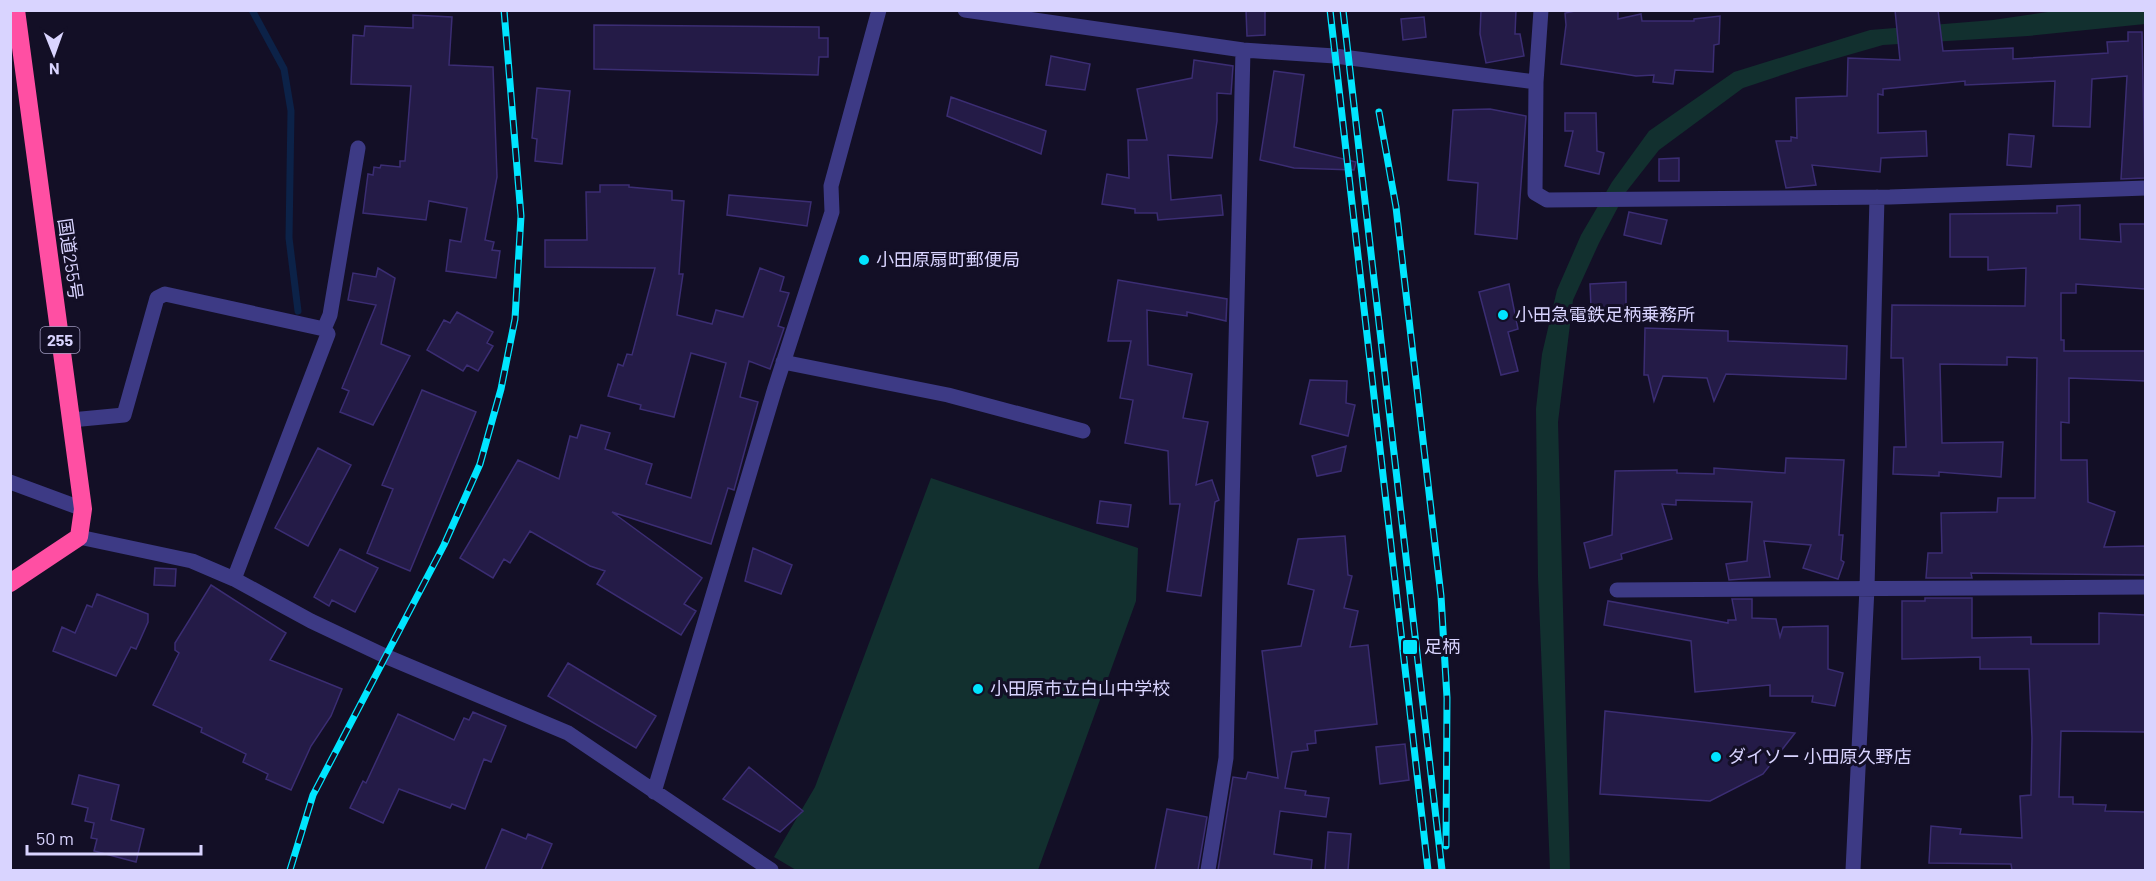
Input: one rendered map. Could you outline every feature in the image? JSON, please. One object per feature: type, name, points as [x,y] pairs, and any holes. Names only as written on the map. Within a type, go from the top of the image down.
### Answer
[{"type":"highway","name":"国道255号","points":[[16,10],[83,509],[79,537]]},
{"type":"highway","points":[[10,583],[79,537]]},
{"type":"street","points":[[654,792],[783,362],[832,212],[831,186],[879,10]]},
{"type":"street","points":[[965,10],[1243,50],[1335,56],[1536,82]]},
{"type":"street","points":[[1541,10],[1536,82],[1535,193],[1547,200],[1876,197],[2145,188]]},
{"type":"street","points":[[1208,870],[1226,758],[1243,50]]},
{"type":"street","points":[[324,328],[330,315],[358,148]]},
{"type":"street","points":[[1853,870],[1867,588],[1876,197]]},
{"type":"street","points":[[71,420],[124,415],[157,298],[165,294],[324,328],[328,334],[234,579]]},
{"type":"street","points":[[783,362],[948,395],[1083,431]]},
{"type":"street","points":[[10,482],[83,509]]},
{"type":"street","points":[[79,537],[192,561],[234,579],[311,621],[385,656],[568,733],[771,870]]},
{"type":"street","points":[[1617,590],[2145,587]]},
{"type":"green space","points":[[2055,11],[2145,11],[2145,24],[2028,36],[1883,45],[1803,68],[1743,88],[1659,150],[1626,192],[1573,300],[1558,422],[1570,870],[1550,870],[1538,577],[1536,409],[1542,354],[1557,290],[1581,235],[1612,182],[1649,131],[1734,72],[1870,30],[1993,20]]},
{"type":"green space","name":"小田原市立白山中学校","points":[[931,478],[1138,548],[1136,601],[1038,870],[796,870],[774,857],[815,787]]},
{"type":"building","points":[[1246,10],[1265,10],[1265,35],[1247,36]]},
{"type":"building","points":[[1481,10],[1516,10],[1515,34],[1520,34],[1524,56],[1486,63],[1480,34]]},
{"type":"building","points":[[1580,10],[1618,10],[1618,19],[1641,14],[1642,21],[1694,21],[1694,19],[1720,16],[1719,44],[1714,45],[1713,72],[1675,70],[1673,84],[1653,82],[1654,75],[1636,76],[1561,64],[1566,25],[1565,13]]},
{"type":"building","points":[[1895,10],[1938,10],[1943,51],[2013,48],[2013,59],[2108,53],[2107,42],[2128,41],[2128,32],[2142,32],[2145,178],[2121,179],[2127,76],[2092,79],[2090,127],[2053,126],[2055,81],[1965,85],[1965,81],[1883,89],[1883,95],[1878,94],[1878,133],[1926,131],[1927,156],[1881,158],[1880,172],[1812,165],[1816,185],[1786,188],[1776,141],[1791,141],[1791,137],[1797,138],[1796,98],[1847,96],[1848,58],[1900,60]]},
{"type":"building","points":[[413,15],[452,17],[449,65],[493,67],[497,177],[485,240],[494,242],[492,250],[500,251],[496,278],[446,271],[450,240],[461,242],[467,208],[429,201],[426,220],[363,213],[368,174],[373,175],[374,167],[380,168],[381,165],[400,167],[400,161],[405,161],[411,86],[351,84],[353,35],[364,36],[365,26],[413,28]]},
{"type":"building","points":[[1424,17],[1426,37],[1403,40],[1401,19]]},
{"type":"building","points":[[594,25],[819,27],[819,38],[828,38],[828,57],[819,57],[818,75],[594,69]]},
{"type":"building","points":[[1051,56],[1090,64],[1085,90],[1046,85]]},
{"type":"building","points":[[1194,60],[1233,66],[1231,94],[1217,93],[1217,121],[1212,158],[1168,155],[1171,200],[1221,195],[1223,215],[1158,220],[1157,213],[1135,213],[1135,209],[1102,204],[1107,174],[1129,178],[1128,140],[1147,140],[1137,89],[1192,78]]},
{"type":"building","points":[[1274,71],[1304,75],[1294,147],[1356,162],[1354,170],[1294,168],[1260,160]]},
{"type":"building","points":[[537,88],[570,91],[562,164],[535,161],[537,139],[532,138]]},
{"type":"building","points":[[951,97],[1046,131],[1041,154],[947,116]]},
{"type":"building","points":[[1490,109],[1526,116],[1517,239],[1475,234],[1478,183],[1448,180],[1453,110]]},
{"type":"building","points":[[1565,113],[1596,113],[1597,151],[1604,153],[1599,174],[1565,166],[1573,131],[1565,131]]},
{"type":"building","points":[[2009,134],[2034,136],[2031,167],[2007,165]]},
{"type":"building","points":[[1679,158],[1679,181],[1659,181],[1659,159]]},
{"type":"building","points":[[600,185],[629,185],[629,187],[672,191],[672,200],[684,201],[679,274],[683,274],[677,315],[712,324],[716,310],[743,317],[760,268],[784,277],[780,291],[789,293],[778,326],[784,328],[770,369],[749,361],[740,397],[758,402],[734,490],[728,488],[711,544],[612,512],[702,578],[684,604],[696,611],[681,635],[597,584],[605,571],[590,566],[530,531],[510,563],[504,559],[493,578],[460,558],[518,460],[559,479],[570,436],[577,438],[581,425],[610,433],[605,449],[652,464],[646,484],[691,498],[726,363],[691,353],[674,417],[640,409],[641,405],[608,396],[618,364],[623,366],[627,354],[632,355],[655,268],[545,267],[545,240],[587,240],[586,192],[600,192]]},
{"type":"building","points":[[729,195],[811,202],[807,226],[727,215]]},
{"type":"building","points":[[2080,205],[2080,239],[2121,242],[2120,224],[2145,224],[2145,289],[2076,284],[2076,293],[2061,293],[2061,340],[2064,340],[2064,351],[2145,351],[2145,381],[2069,378],[2069,423],[2061,422],[2061,460],[2087,460],[2088,502],[2115,512],[2104,547],[2145,546],[2145,575],[1971,573],[1972,578],[1926,578],[1928,553],[1942,553],[1941,513],[1997,512],[1998,498],[2035,498],[2037,358],[2007,357],[2007,365],[1940,364],[1942,443],[2003,442],[2001,477],[1939,472],[1939,476],[1893,474],[1894,447],[1906,447],[1903,358],[1891,358],[1892,305],[2025,306],[2026,268],[1988,270],[1988,257],[1950,257],[1950,214],[2057,213],[2057,206]]},
{"type":"building","points":[[1629,212],[1667,220],[1661,244],[1624,235]]},
{"type":"building","points":[[378,268],[395,278],[381,344],[410,356],[373,425],[340,412],[349,391],[342,388],[376,305],[348,300],[353,273],[376,277]]},
{"type":"building","points":[[1118,280],[1227,299],[1226,321],[1187,312],[1187,316],[1147,310],[1148,365],[1192,374],[1183,418],[1208,422],[1196,485],[1212,480],[1219,500],[1215,502],[1201,596],[1167,591],[1180,504],[1170,504],[1168,451],[1125,443],[1133,400],[1120,398],[1131,341],[1108,341]]},
{"type":"building","points":[[1626,282],[1626,307],[1591,308],[1590,284]]},
{"type":"building","points":[[1509,284],[1518,329],[1508,332],[1518,371],[1501,375],[1479,292]]},
{"type":"building","points":[[457,312],[493,332],[487,343],[493,346],[478,371],[467,365],[463,371],[427,350],[444,320],[450,323]]},
{"type":"building","points":[[1645,328],[1728,331],[1728,341],[1847,346],[1846,379],[1726,374],[1714,401],[1707,378],[1663,376],[1654,401],[1648,375],[1644,375]]},
{"type":"building","points":[[1310,380],[1347,381],[1346,403],[1355,405],[1348,436],[1300,424]]},
{"type":"building","points":[[422,390],[476,412],[410,571],[367,553],[393,489],[382,485]]},
{"type":"building","points":[[1346,446],[1341,471],[1317,476],[1312,456]]},
{"type":"building","points":[[318,448],[351,465],[308,546],[275,528]]},
{"type":"building","points":[[1786,458],[1844,460],[1839,535],[1843,535],[1841,560],[1844,562],[1838,579],[1803,568],[1811,545],[1764,541],[1770,577],[1729,580],[1726,564],[1747,561],[1752,502],[1676,500],[1676,505],[1662,504],[1672,539],[1621,554],[1622,559],[1590,568],[1584,543],[1612,535],[1615,471],[1677,470],[1677,473],[1714,474],[1714,468],[1785,473]]},
{"type":"building","points":[[1100,501],[1131,505],[1128,527],[1097,523]]},
{"type":"building","points":[[1345,536],[1348,575],[1352,576],[1344,608],[1358,611],[1350,647],[1368,645],[1377,724],[1315,731],[1316,743],[1307,744],[1308,750],[1292,752],[1285,788],[1306,791],[1305,795],[1329,798],[1326,817],[1280,811],[1274,854],[1312,860],[1311,870],[1218,870],[1233,777],[1246,779],[1248,772],[1278,778],[1262,651],[1301,646],[1314,590],[1288,584],[1298,539]]},
{"type":"building","points":[[753,548],[792,565],[781,594],[745,581]]},
{"type":"building","points":[[340,549],[378,568],[355,612],[332,600],[329,606],[314,597]]},
{"type":"building","points":[[155,568],[176,569],[175,586],[154,585]]},
{"type":"building","points":[[211,585],[286,633],[270,660],[342,689],[331,716],[311,746],[291,790],[266,779],[268,774],[243,762],[246,754],[201,732],[202,728],[153,705],[179,653],[175,650],[175,643]]},
{"type":"building","points":[[97,594],[148,614],[148,622],[136,649],[131,647],[116,676],[53,651],[62,627],[75,633],[87,605],[92,607]]},
{"type":"building","points":[[1925,598],[1972,598],[1972,638],[2031,637],[2031,644],[2099,644],[2099,613],[2145,615],[2145,732],[2061,731],[2059,797],[2073,797],[2073,804],[2106,805],[2105,811],[2145,812],[2145,870],[2012,870],[2011,864],[1929,863],[1931,826],[1961,829],[1960,834],[2022,838],[2020,796],[2031,795],[2032,738],[2029,669],[1980,669],[1980,657],[1902,659],[1902,601],[1925,601]]},
{"type":"building","points":[[1732,599],[1752,599],[1752,618],[1776,619],[1780,637],[1783,627],[1828,626],[1828,669],[1843,673],[1835,706],[1812,702],[1813,696],[1770,696],[1770,685],[1695,692],[1691,641],[1604,625],[1608,601],[1728,623],[1728,620],[1736,620]]},
{"type":"building","points":[[568,663],[656,716],[636,748],[548,696]]},
{"type":"building","points":[[1605,711],[1795,733],[1763,774],[1710,801],[1600,794]]},
{"type":"building","points":[[473,712],[506,726],[491,762],[484,759],[465,809],[452,804],[450,808],[399,789],[383,823],[350,808],[363,781],[366,783],[398,714],[454,740],[464,718],[469,720]]},
{"type":"building","points":[[1405,744],[1409,780],[1380,784],[1376,747]]},
{"type":"building","points":[[749,767],[803,811],[780,832],[723,799]]},
{"type":"building","points":[[79,775],[119,785],[111,820],[144,829],[136,862],[94,851],[97,839],[91,838],[94,823],[85,821],[88,808],[72,804]]},
{"type":"building","points":[[1167,809],[1207,817],[1198,870],[1155,870]]},
{"type":"building","points":[[502,829],[526,839],[528,834],[552,844],[541,870],[485,870]]},
{"type":"building","points":[[1328,832],[1351,834],[1348,870],[1325,870]]},
{"type":"waterway","points":[[252,10],[284,69],[291,111],[289,238],[298,311]]},
{"type":"railway","points":[[290,870],[313,795],[444,545],[480,464],[501,389],[515,319],[521,216],[504,10]]},
{"type":"railway","points":[[1330,10],[1428,870]]},
{"type":"railway","points":[[1343,10],[1442,870]]},
{"type":"railway","points":[[1379,112],[1396,207],[1441,596],[1447,698],[1446,846]]},
{"type":"place","name":"小田原扇町郵便局","points":[[864,260]]},
{"type":"place","name":"小田急電鉄足柄乗務所","points":[[1503,315]]},
{"type":"place","name":"足柄","points":[[1410,647]]},
{"type":"place","name":"小田原市立白山中学校","points":[[978,689]]},
{"type":"place","name":"ダイソー 小田原久野店","points":[[1716,757]]}]
